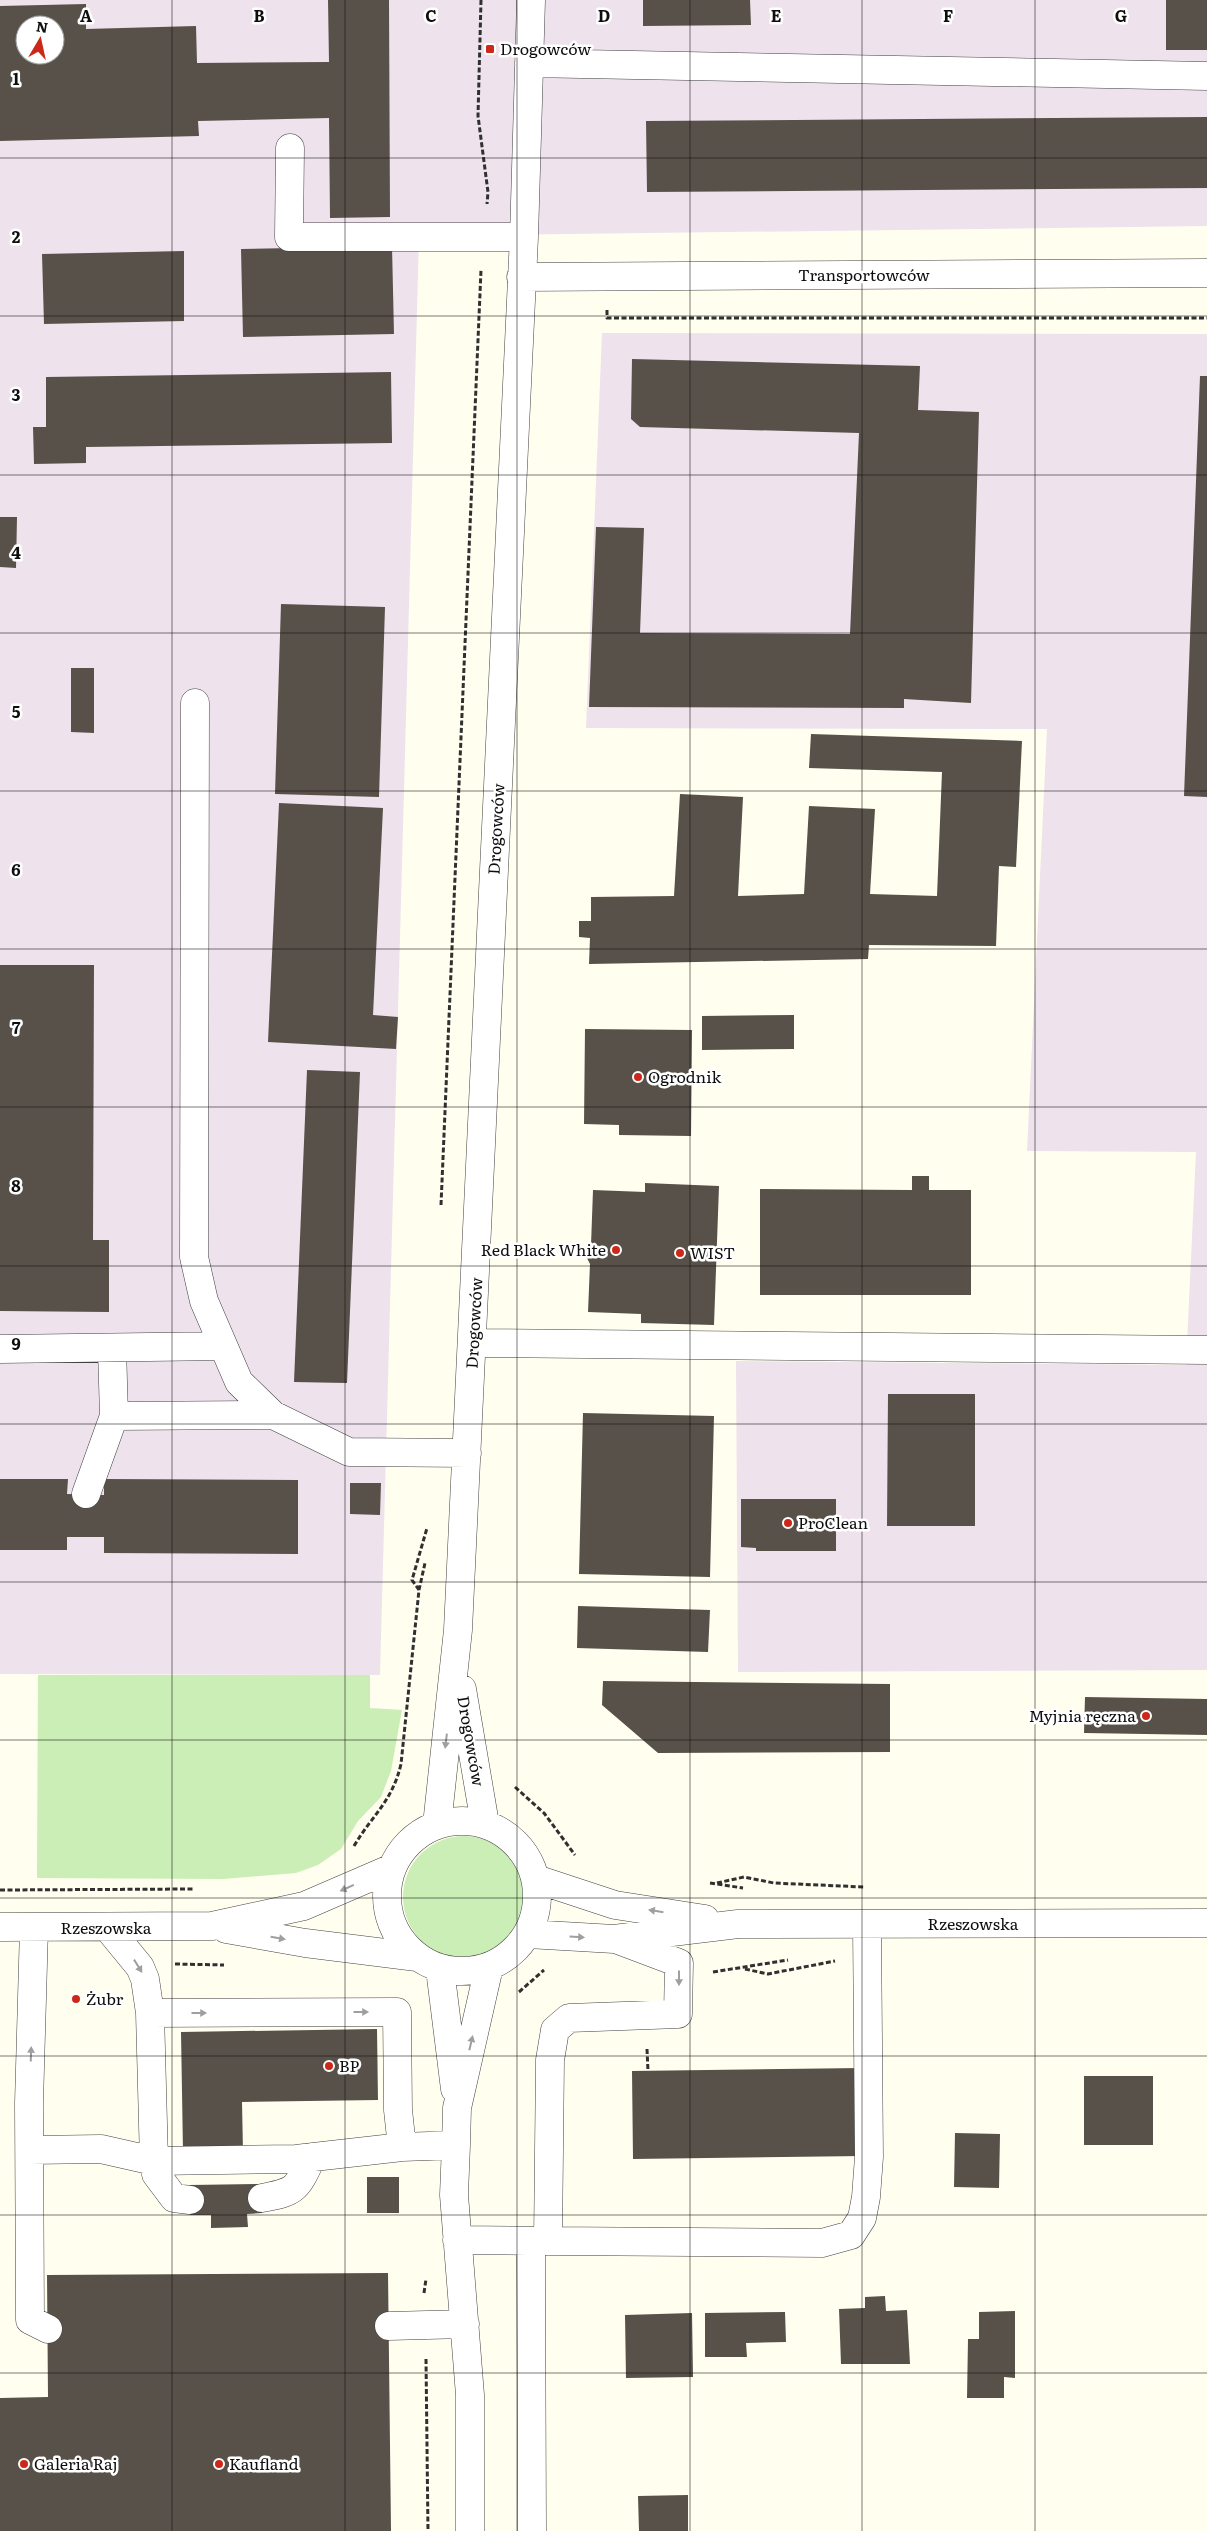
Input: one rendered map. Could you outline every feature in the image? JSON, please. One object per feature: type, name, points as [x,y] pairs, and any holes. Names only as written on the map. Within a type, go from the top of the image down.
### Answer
[{"type":"street","name":"Drogowców","points":[[437,1825],[457,1658],[524,237],[531,0]]},
{"type":"street","points":[[529,64],[1207,76]]},
{"type":"street","points":[[290,148],[289,237],[524,237]]},
{"type":"street","name":"Transportowców","points":[[521,277],[1207,273]]},
{"type":"street","points":[[195,703],[194,1257],[204,1301],[239,1382],[273,1415],[350,1452],[467,1453]]},
{"type":"street","points":[[473,1343],[1207,1350]]},
{"type":"street","points":[[0,1348],[223,1346]]},
{"type":"street","points":[[86,1494],[114,1416],[112,1348]]},
{"type":"street","points":[[114,1416],[273,1415]]},
{"type":"street","name":"Drogowców","points":[[457,1658],[485,1824]]},
{"type":"street","points":[[467,1821],[485,1824],[510,1838],[523,1851],[536,1879],[536,1911],[528,1934],[511,1954],[489,1967],[465,1972],[428,1963],[401,1941],[392,1928],[386,1894],[392,1868],[404,1848],[416,1836],[437,1825],[467,1821]]},
{"type":"street","name":"Rzeszowska","points":[[0,1927],[108,1928],[212,1926],[304,1906],[392,1868]]},
{"type":"street","name":"Rzeszowska","points":[[536,1879],[616,1905],[738,1924]]},
{"type":"street","name":"Rzeszowska","points":[[528,1934],[614,1939],[738,1924],[1207,1923]]},
{"type":"street","points":[[457,2240],[822,2243],[851,2235],[862,2218],[866,2197],[868,2165],[867,1925]]},
{"type":"street","name":"Rzeszowska","points":[[212,1926],[428,1963]]},
{"type":"street","points":[[34,1928],[29,2103],[30,2320],[48,2329]]},
{"type":"street","points":[[108,1928],[140,1967],[145,1979],[150,2013],[154,2162],[156,2174],[174,2198],[190,2200]]},
{"type":"street","points":[[532,2531],[541,2060],[555,2030],[569,2018],[678,2014],[678,1963],[614,1939]]},
{"type":"street","points":[[428,1963],[457,2108]]},
{"type":"street","points":[[470,2531],[470,2395],[454,2196],[457,2108],[489,1967]]},
{"type":"street","points":[[150,2013],[397,2012],[398,2110],[402,2146]]},
{"type":"street","points":[[30,2150],[101,2149],[154,2162],[312,2158],[402,2146],[456,2145]]},
{"type":"street","points":[[262,2198],[286,2193],[296,2187],[312,2158]]},
{"type":"street","points":[[389,2326],[465,2324]]},
{"type":"path","points":[[441,1215],[481,273],[488,192],[478,116],[482,0]]},
{"type":"path","points":[[607,304],[607,318],[1207,318]]},
{"type":"path","points":[[350,1851],[386,1803],[394,1789],[399,1772],[419,1590],[412,1580],[430,1519]]},
{"type":"path","points":[[510,1783],[544,1813],[579,1860]]},
{"type":"path","points":[[714,1884],[744,1877],[774,1883],[871,1887]]},
{"type":"path","points":[[0,1890],[199,1889]]},
{"type":"path","points":[[516,1996],[550,1968]]},
{"type":"path","points":[[648,2059],[648,2071]]},
{"type":"path","points":[[424,2283],[428,2531]]},
{"type":"shaded area","points":[[0,0],[1207,0],[1207,226],[419,236],[380,1675],[0,1674]]},
{"type":"shaded area","points":[[602,333],[1207,334],[1207,1670],[738,1672],[736,1361],[1186,1365],[1196,1152],[1027,1151],[1047,729],[586,728]]},
{"type":"green space","points":[[38,1675],[370,1675],[370,1708],[402,1710],[391,1771],[381,1797],[358,1821],[341,1849],[318,1865],[296,1873],[223,1879],[37,1878]]},
{"type":"green space","points":[[464,1836],[476,1837],[487,1841],[498,1846],[507,1854],[515,1863],[520,1874],[524,1885],[524,1909],[520,1920],[515,1931],[507,1940],[498,1948],[487,1953],[476,1957],[464,1958],[452,1957],[441,1953],[430,1948],[421,1940],[413,1931],[408,1920],[404,1909],[403,1897],[404,1885],[408,1874],[413,1863],[421,1854],[430,1846],[441,1841],[452,1837]]},
{"type":"building","points":[[328,0],[389,0],[390,217],[330,218],[329,118],[198,121],[199,136],[0,141],[0,6],[86,4],[86,29],[196,26],[197,63],[329,62]]},
{"type":"building","points":[[643,0],[750,0],[751,25],[643,26]]},
{"type":"building","points":[[1166,0],[1207,0],[1207,50],[1166,50]]},
{"type":"building","points":[[1207,117],[1207,188],[647,192],[646,121]]},
{"type":"building","points":[[392,246],[394,334],[243,337],[241,249]]},
{"type":"building","points":[[184,251],[184,321],[44,324],[42,254]]},
{"type":"building","points":[[632,359],[920,366],[918,410],[979,412],[971,703],[904,699],[904,708],[589,707],[596,527],[644,528],[640,633],[850,634],[859,433],[640,427],[631,419]]},
{"type":"building","points":[[391,372],[392,443],[86,447],[86,463],[34,464],[33,427],[46,427],[46,377]]},
{"type":"building","points":[[1200,376],[1207,376],[1207,797],[1184,796]]},
{"type":"building","points":[[0,517],[17,517],[16,568],[0,567]]},
{"type":"building","points":[[281,604],[385,607],[379,797],[275,794]]},
{"type":"building","points":[[71,668],[94,668],[94,733],[71,732]]},
{"type":"building","points":[[811,734],[1022,741],[1016,867],[999,866],[996,946],[869,945],[868,959],[589,964],[590,938],[579,937],[579,921],[591,921],[591,897],[674,896],[680,794],[743,797],[738,896],[804,894],[809,806],[875,809],[870,894],[937,896],[942,772],[809,768]]},
{"type":"building","points":[[279,803],[383,808],[373,1015],[398,1017],[396,1049],[268,1042]]},
{"type":"building","points":[[0,965],[94,965],[93,1240],[109,1240],[109,1312],[0,1311]]},
{"type":"building","points":[[794,1015],[794,1049],[702,1050],[702,1016]]},
{"type":"building","name":"Ogrodnik","points":[[585,1029],[692,1030],[691,1136],[619,1135],[619,1125],[584,1124]]},
{"type":"building","points":[[307,1070],[360,1072],[347,1383],[294,1382]]},
{"type":"building","points":[[912,1176],[929,1176],[929,1190],[971,1190],[971,1295],[760,1295],[760,1189],[912,1190]]},
{"type":"building","name":"WIST","points":[[645,1183],[719,1186],[714,1325],[641,1323],[641,1314],[588,1312],[590,1264],[585,1254],[591,1245],[593,1190],[645,1192]]},
{"type":"building","points":[[888,1394],[975,1394],[975,1526],[887,1526]]},
{"type":"building","points":[[583,1413],[714,1416],[710,1577],[579,1574]]},
{"type":"building","points":[[0,1479],[68,1479],[67,1494],[104,1495],[104,1479],[298,1480],[298,1554],[104,1553],[104,1537],[67,1537],[67,1550],[0,1550]]},
{"type":"building","points":[[350,1483],[381,1483],[380,1515],[350,1514]]},
{"type":"building","name":"ProClean","points":[[741,1499],[836,1499],[836,1551],[756,1551],[756,1548],[741,1547]]},
{"type":"building","points":[[578,1606],[710,1610],[708,1652],[577,1648]]},
{"type":"building","points":[[603,1681],[890,1684],[890,1752],[658,1753],[602,1705]]},
{"type":"building","name":"Myjnia ręczna","points":[[1085,1697],[1207,1699],[1207,1735],[1084,1733]]},
{"type":"building","points":[[377,2029],[378,2100],[242,2102],[243,2152],[183,2152],[181,2032]]},
{"type":"building","points":[[862,2068],[863,2156],[633,2159],[632,2071]]},
{"type":"building","points":[[1084,2076],[1153,2076],[1153,2145],[1084,2145]]},
{"type":"building","points":[[955,2133],[1000,2134],[999,2188],[954,2187]]},
{"type":"building","points":[[367,2177],[399,2177],[399,2213],[367,2213]]},
{"type":"building","points":[[261,2184],[262,2213],[247,2214],[248,2227],[211,2228],[211,2215],[190,2215],[190,2185]]},
{"type":"building","name":"Kaufland","points":[[388,2273],[391,2531],[0,2531],[0,2398],[48,2397],[47,2275]]},
{"type":"building","points":[[885,2296],[886,2311],[907,2310],[910,2364],[841,2364],[839,2309],[865,2308],[865,2297]]},
{"type":"building","points":[[1015,2311],[1015,2378],[1004,2377],[1004,2398],[967,2398],[968,2339],[979,2339],[979,2312]]},
{"type":"building","points":[[785,2312],[786,2342],[746,2343],[747,2357],[705,2357],[705,2313]]},
{"type":"building","points":[[692,2313],[693,2377],[626,2378],[625,2315]]},
{"type":"building","points":[[688,2495],[688,2531],[639,2531],[638,2496]]},
{"type":"place","name":"Drogowców","points":[[490,49]]},
{"type":"place","name":"Ogrodnik","points":[[638,1077]]},
{"type":"place","name":"Red Black White","points":[[616,1250]]},
{"type":"place","name":"WIST","points":[[680,1253]]},
{"type":"place","name":"ProClean","points":[[788,1523]]},
{"type":"place","name":"Myjnia ręczna","points":[[1146,1716]]},
{"type":"place","name":"Żubr","points":[[76,1999]]},
{"type":"place","name":"BP","points":[[329,2066]]},
{"type":"place","name":"Galeria Raj","points":[[24,2464]]},
{"type":"place","name":"Kaufland","points":[[219,2464]]}]
